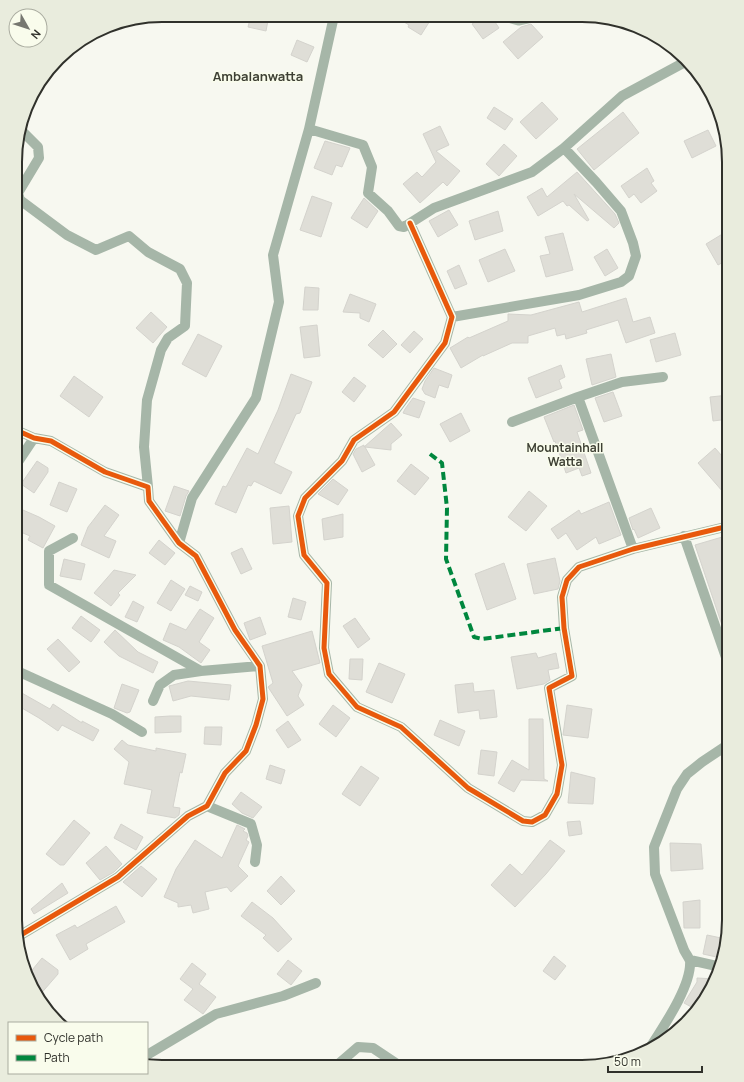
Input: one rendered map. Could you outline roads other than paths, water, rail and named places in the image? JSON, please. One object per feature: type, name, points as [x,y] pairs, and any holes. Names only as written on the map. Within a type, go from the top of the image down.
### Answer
[{"type":"street","points":[[179,543],[192,498],[256,398],[279,302],[273,255],[309,129],[333,22]]},
{"type":"street","points":[[309,129],[363,146],[372,167],[368,193],[388,211],[399,226],[404,227],[434,208],[532,172],[564,148],[622,96],[681,64]]},
{"type":"street","points":[[22,186],[39,158],[38,147],[25,134]]},
{"type":"street","points":[[452,317],[579,295],[622,282],[629,276],[636,256],[634,243],[621,211],[564,148]]},
{"type":"street","points":[[22,201],[67,235],[96,250],[129,236],[148,252],[180,269],[187,283],[186,326],[168,338],[161,350],[147,400],[144,447],[150,501],[179,543],[196,556],[235,630],[260,666],[263,699],[256,725],[246,751],[225,773],[207,806],[188,816],[118,877],[23,934]]},
{"type":"street","points":[[410,223],[452,317],[445,343],[394,412],[354,440],[342,461],[305,498],[298,516],[304,555],[327,582],[324,648],[329,674],[356,707],[401,727],[468,788],[523,821],[532,822],[545,815],[557,794],[562,765],[549,688],[572,676],[564,628],[562,597],[567,580],[579,568],[633,549],[722,528]]},
{"type":"street","points":[[512,422],[622,382],[663,377]]},
{"type":"street","points":[[578,397],[633,549]]},
{"type":"street","points":[[22,433],[34,438],[51,441],[105,472],[148,487]]},
{"type":"street","points":[[22,456],[34,438]]},
{"type":"street","points":[[684,536],[722,646]]},
{"type":"street","points":[[73,538],[49,551],[49,585],[201,671]]},
{"type":"street","points":[[153,701],[160,685],[174,675],[260,666]]},
{"type":"street","points":[[22,673],[112,714],[142,732]]},
{"type":"street","points":[[655,1039],[678,1001],[688,975],[690,960],[684,950],[655,874],[654,847],[677,789],[687,774],[722,749]]},
{"type":"street","points":[[207,806],[251,824],[257,845],[255,862]]},
{"type":"street","points":[[690,960],[715,966]]},
{"type":"street","points":[[148,1054],[216,1014],[283,996],[316,982]]},
{"type":"street","points":[[343,1060],[358,1047],[373,1048],[391,1060]]},
{"type":"district","name":"Ambalanwatta","points":[[258,76]]},
{"type":"district","name":"Mountainhall Watta","points":[[565,455]]}]
